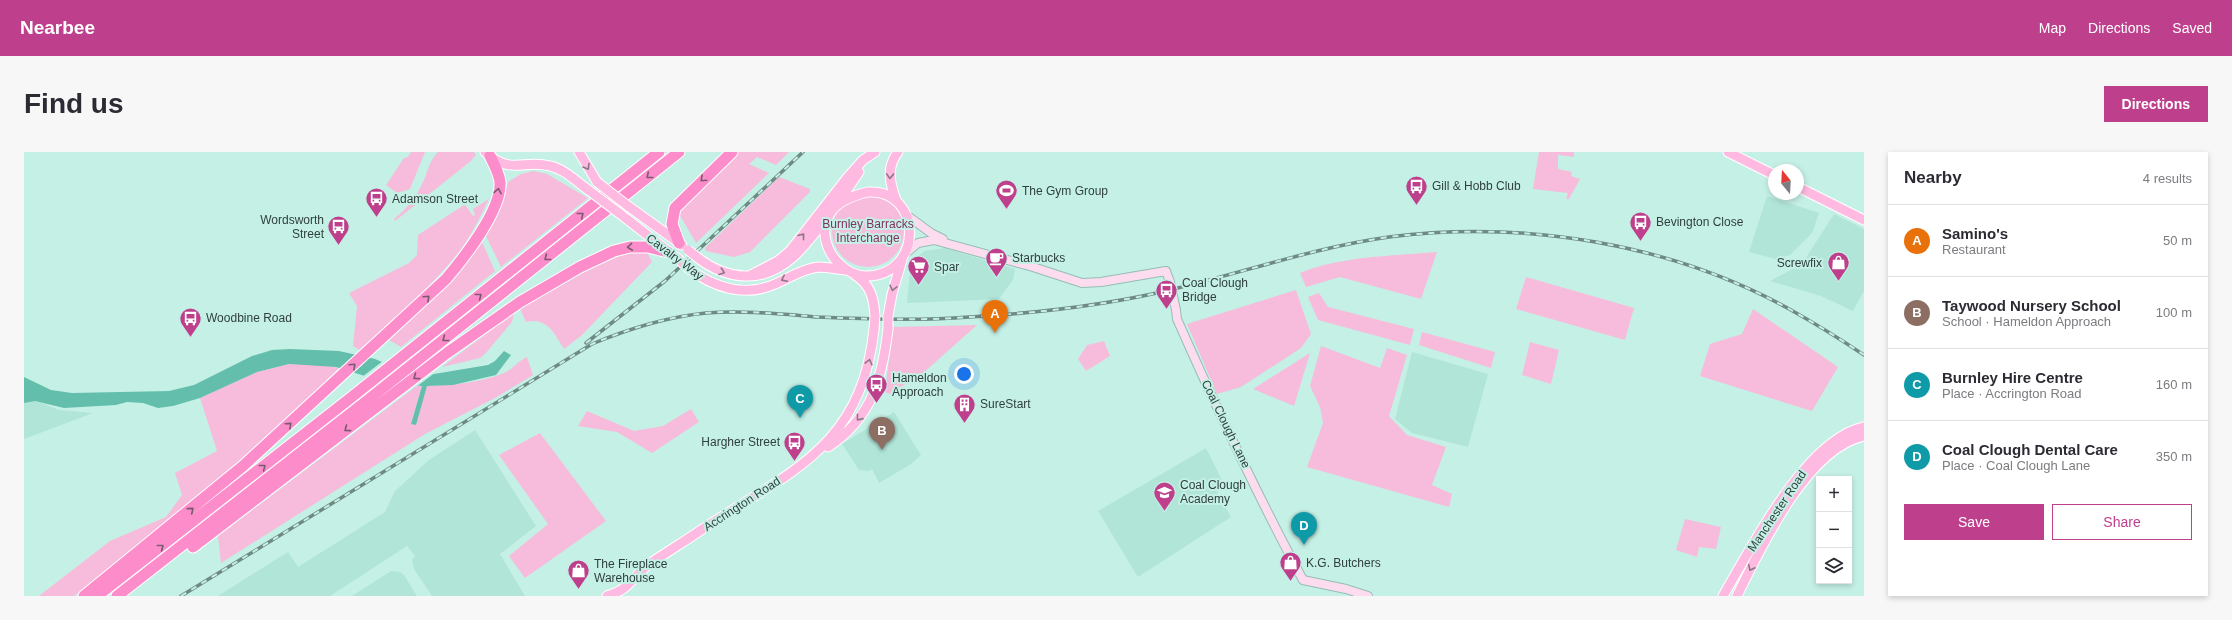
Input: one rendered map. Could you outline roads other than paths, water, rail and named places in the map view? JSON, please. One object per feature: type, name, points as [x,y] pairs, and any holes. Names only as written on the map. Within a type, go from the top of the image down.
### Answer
[{"type":"highway","points":[[97,596],[416,347],[659,152]]},
{"type":"highway","points":[[117,596],[364,404],[679,152]]},
{"type":"highway","points":[[684,247],[672,224],[675,208],[732,152]]},
{"type":"highway","points":[[84,596],[243,466],[446,279],[467,252],[485,225],[499,189],[498,174],[488,154]]},
{"type":"highway","points":[[128,596],[447,353],[520,302],[601,256],[630,247],[648,247],[668,252]]},
{"type":"main road","name":"Cavalry Way","points":[[579,152],[597,182],[698,258],[719,272],[749,276],[774,270],[792,259],[827,218]]},
{"type":"main road","points":[[876,152],[861,169],[827,218],[825,230],[828,248],[838,264],[861,275],[873,275],[886,270],[904,257],[914,245],[923,241],[934,240],[952,244]]},
{"type":"main road","points":[[749,276],[778,261],[790,251],[838,188],[863,160],[876,152]]},
{"type":"main road","points":[[815,455],[845,435],[861,416],[872,398],[884,360],[888,316],[893,287],[910,237],[905,214],[896,200],[890,174],[892,162],[898,152]]},
{"type":"main road","points":[[1728,152],[1768,172]]},
{"type":"main road","name":"Cavalry Way","points":[[488,154],[500,163],[515,167],[542,165],[558,168],[619,213],[688,268],[714,284],[742,290],[764,288],[798,272],[818,268],[850,271]]},
{"type":"main road","points":[[1804,190],[1864,220]]},
{"type":"main road","points":[[836,206],[856,195],[868,192],[883,193],[896,200]]},
{"type":"main road","points":[[905,214],[931,233],[952,244]]},
{"type":"main road","name":"Coal Clough Lane","points":[[952,244],[1033,266],[1082,283],[1101,282],[1166,272],[1170,282],[1177,319],[1262,502],[1303,580],[1342,588],[1368,596]]},
{"type":"main road","name":"Accrington Road","points":[[607,596],[624,588],[649,565],[756,496],[815,455],[840,427],[859,393],[871,355],[875,316],[874,304],[870,289],[860,278],[850,271]]},
{"type":"main road","name":"Manchester Road","points":[[1723,596],[1761,530],[1796,478],[1838,438],[1864,427]]},
{"type":"main road","name":"Manchester Road","points":[[1738,596],[1763,544],[1806,477],[1830,453],[1843,443],[1864,436]]},
{"type":"railway","points":[[586,343],[665,281],[803,152]]},
{"type":"railway","points":[[181,596],[592,344],[619,333],[676,317],[720,312],[748,312],[818,317],[912,319],[950,318],[1048,311],[1100,304],[1152,294],[1309,253],[1362,241],[1389,237],[1440,233],[1492,232],[1544,235],[1596,242],[1647,253],[1697,268],[1745,287],[1791,310],[1864,355]]},
{"type":"place","name":"Gill & Hobb Club","points":[[1416,206]]},
{"type":"place","name":"The Gym Group","points":[[1007,210]]},
{"type":"place","name":"Adamson Street","points":[[377,218]]},
{"type":"place","name":"Bevington Close","points":[[1641,242]]},
{"type":"place","name":"Wordsworth Street","points":[[339,246]]},
{"type":"place","name":"Starbucks","points":[[997,278]]},
{"type":"place","name":"Screwfix","points":[[1838,282]]},
{"type":"place","name":"Spar","points":[[918,286]]},
{"type":"place","name":"Coal Clough Bridge","points":[[1166,310]]},
{"type":"place","name":"Samino's","points":[[995,333]]},
{"type":"place","name":"Woodbine Road","points":[[191,338]]},
{"type":"place","name":"Hameldon Approach","points":[[876,404]]},
{"type":"place","name":"Burnley Hire Centre","points":[[800,418]]},
{"type":"place","name":"SureStart","points":[[964,424]]},
{"type":"place","name":"Taywood Nursery School","points":[[882,450]]},
{"type":"place","name":"Hargher Street","points":[[795,462]]},
{"type":"place","name":"Coal Clough Academy","points":[[1164,512]]},
{"type":"place","name":"Coal Clough Dental Care","points":[[1304,545]]},
{"type":"place","name":"K.G. Butchers","points":[[1291,582]]},
{"type":"place","name":"The Fireplace Warehouse","points":[[578,590]]},
{"type":"park label","name":"Burnley Barracks Interchange","points":[[868,231]]}]
